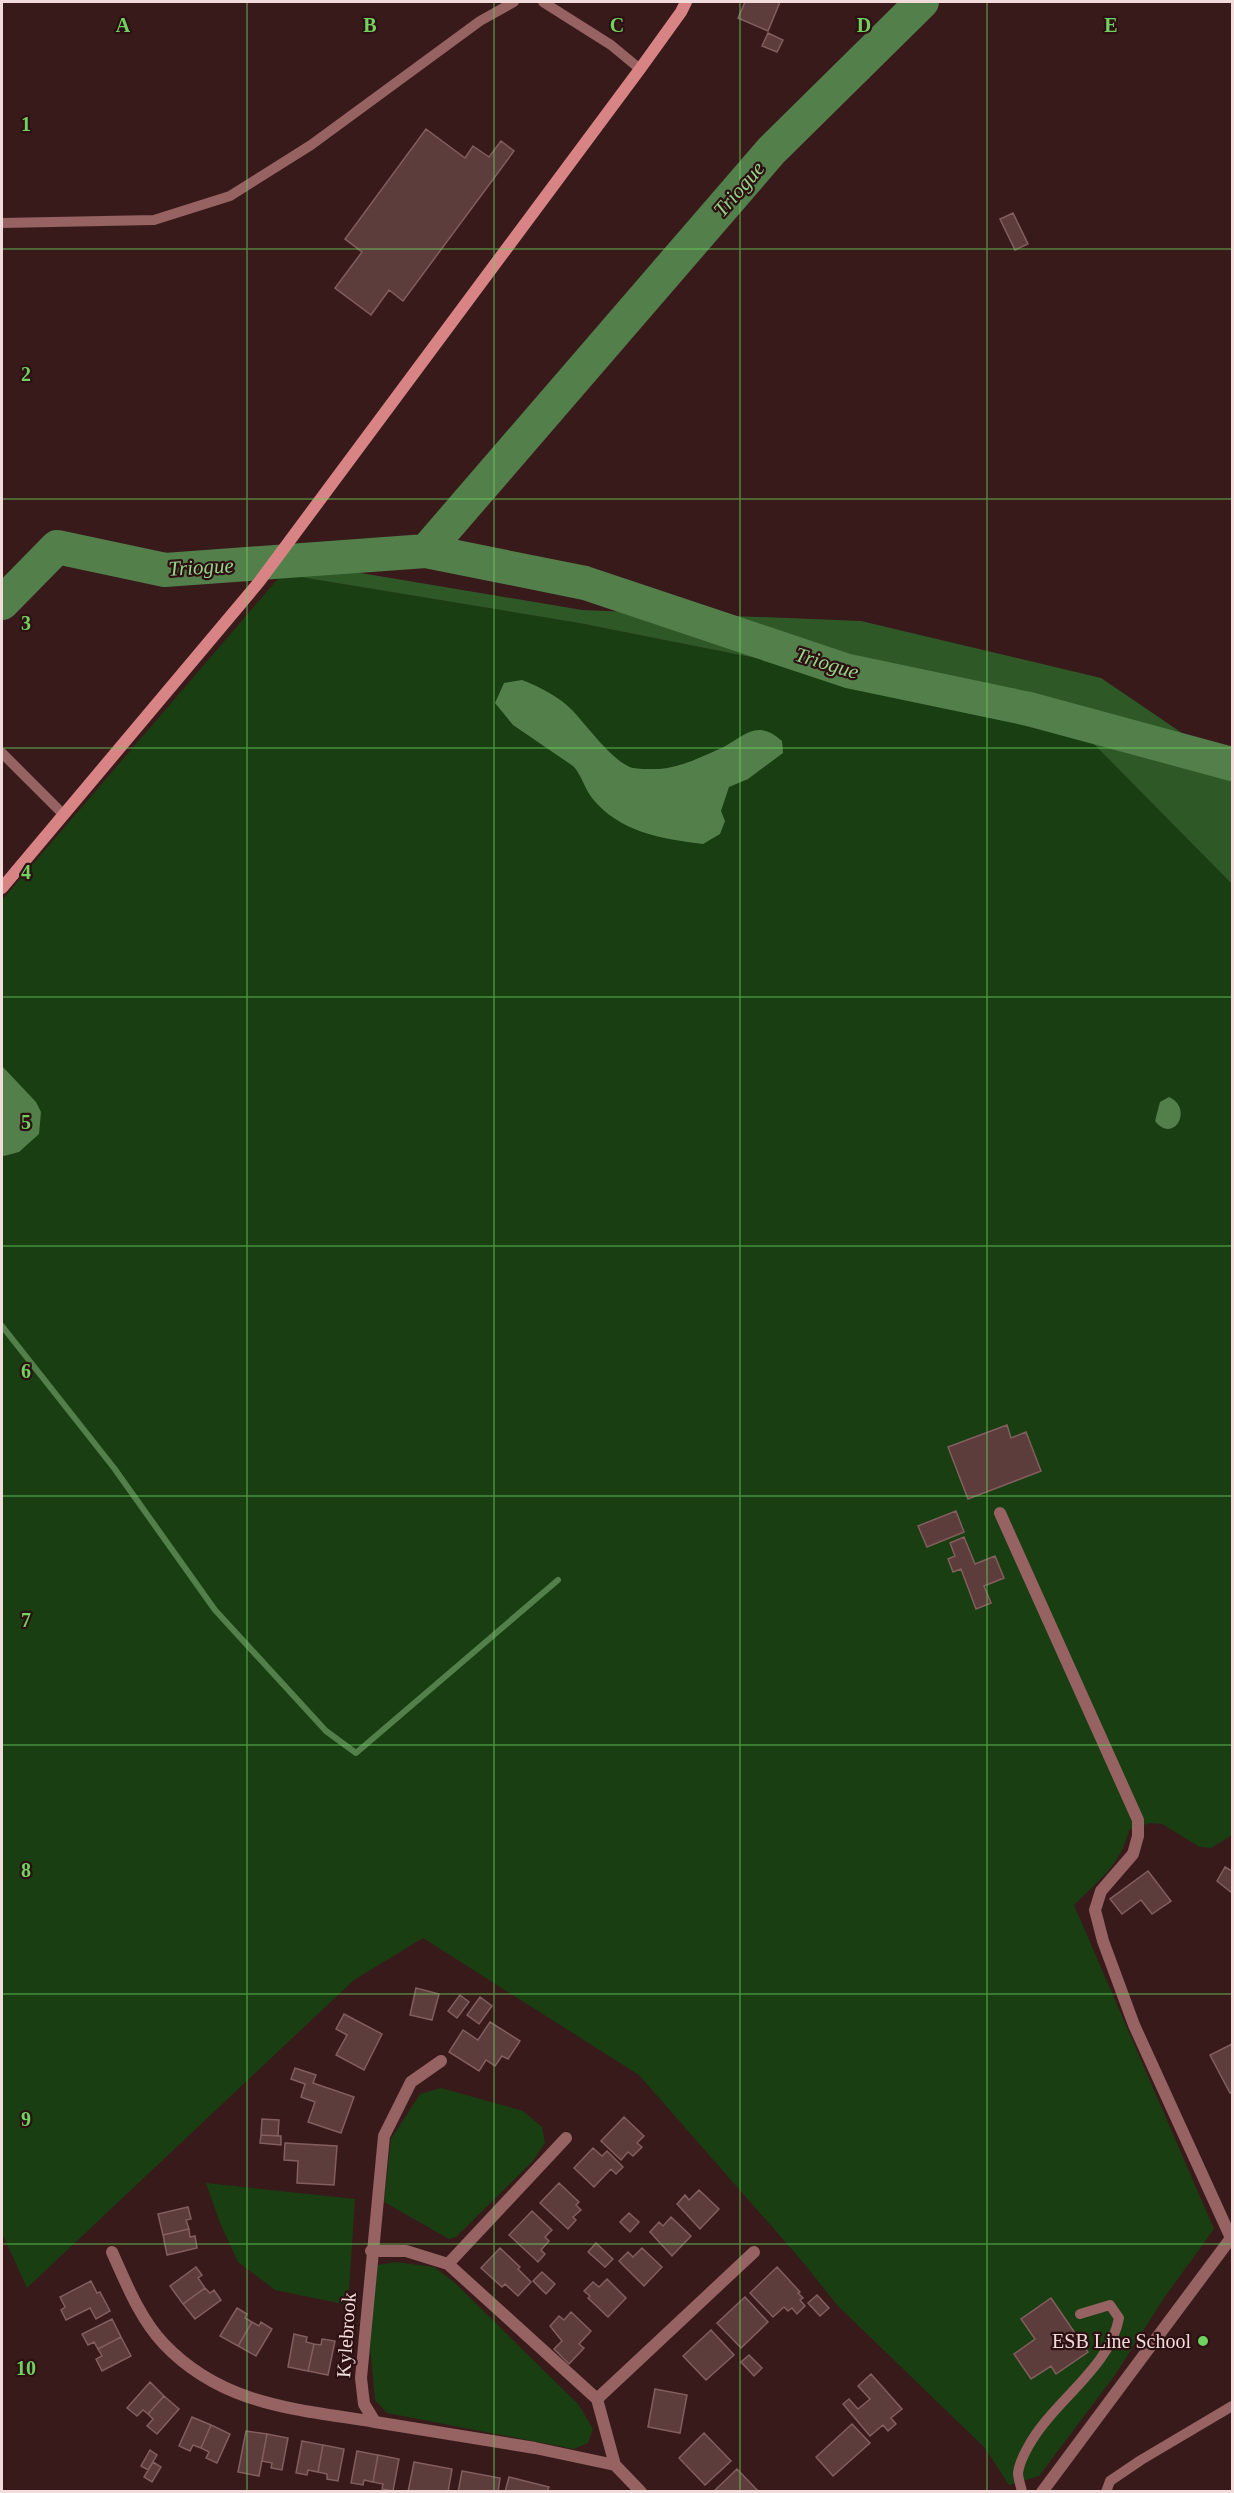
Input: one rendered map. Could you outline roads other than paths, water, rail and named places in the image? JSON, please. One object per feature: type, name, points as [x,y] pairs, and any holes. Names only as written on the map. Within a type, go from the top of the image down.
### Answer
[{"type":"main road","points":[[2,888],[259,582],[640,69],[686,2]]},
{"type":"street","points":[[1000,1513],[1138,1820],[1138,1836],[1133,1854],[1101,1891],[1095,1910],[1103,1941],[1134,2025],[1231,2238],[1042,2492]]},
{"type":"street","name":"Kylebrook","points":[[375,2422],[364,2404],[361,2379],[371,2251],[384,2136],[411,2082],[441,2061]]},
{"type":"street","points":[[448,2264],[566,2138]]},
{"type":"street","points":[[371,2251],[406,2251],[448,2264],[597,2399],[615,2465],[641,2492]]},
{"type":"street","points":[[112,2252],[131,2293],[163,2344],[212,2382],[235,2394],[261,2401],[535,2448],[615,2465]]},
{"type":"street","points":[[597,2399],[754,2252]]},
{"type":"lane","points":[[2,223],[154,220],[230,196],[311,145],[480,21],[514,2]]},
{"type":"lane","points":[[543,2],[611,45],[640,69]]},
{"type":"lane","points":[[2,753],[64,815]]},
{"type":"lane","points":[[1023,2492],[1018,2474],[1033,2438],[1056,2408],[1094,2367],[1116,2334],[1119,2318],[1110,2305],[1080,2314]]},
{"type":"lane","points":[[1106,2492],[1110,2481],[1141,2460],[1233,2406]]},
{"type":"waterway","name":"Triogue","points":[[426,551],[771,151],[922,2]]},
{"type":"waterway","name":"Triogue","points":[[2,603],[57,547],[165,570],[426,551],[585,583],[848,671],[1029,709],[1232,764]]},
{"type":"waterway","points":[[2,1326],[114,1468],[215,1610],[326,1731],[356,1753],[558,1580]]},
{"type":"place","name":"ESB Line School","points":[[1203,2341]]}]
